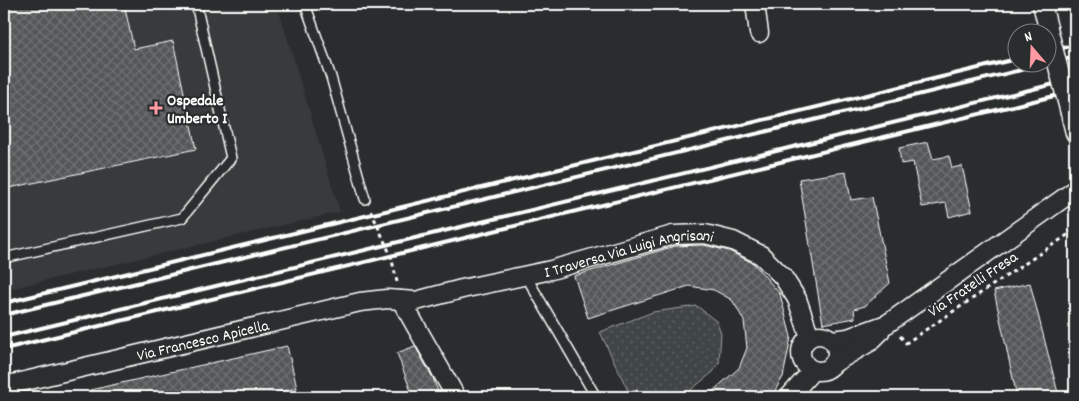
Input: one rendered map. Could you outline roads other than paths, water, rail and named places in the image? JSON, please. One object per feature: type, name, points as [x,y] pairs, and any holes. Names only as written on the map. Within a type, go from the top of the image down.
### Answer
[{"type":"street","points":[[755,4],[759,33]]},
{"type":"street","points":[[1042,4],[1075,133]]},
{"type":"street","points":[[887,324],[848,338],[833,340],[822,335],[810,337],[802,345],[801,357],[807,368],[825,371],[834,363],[870,342],[887,324],[1075,190]]},
{"type":"street","name":"I Traversa Via Luigi Angrisani","points":[[401,300],[416,302],[462,289],[526,276],[673,235],[705,234],[733,241],[761,255],[783,277],[797,299],[810,337]]},
{"type":"street","name":"Via Francesco Apicella","points":[[4,386],[360,302],[387,299],[401,300]]},
{"type":"street","points":[[401,300],[456,397]]},
{"type":"street","points":[[833,340],[837,352],[834,363]]},
{"type":"street","points":[[789,397],[813,370]]},
{"type":"lane","points":[[4,258],[182,218],[231,158],[196,4]]},
{"type":"lane","points":[[305,4],[331,77],[365,199]]},
{"type":"lane","points":[[526,276],[596,397]]},
{"type":"railway","points":[[1056,50],[1075,45]]},
{"type":"railway","points":[[4,315],[1075,57]]},
{"type":"railway","points":[[4,303],[1006,61]]},
{"type":"railway","points":[[4,337],[1075,79]]},
{"type":"railway","points":[[4,349],[1075,91]]},
{"type":"place","name":"Ospedale Umberto I","points":[[156,108]]}]
